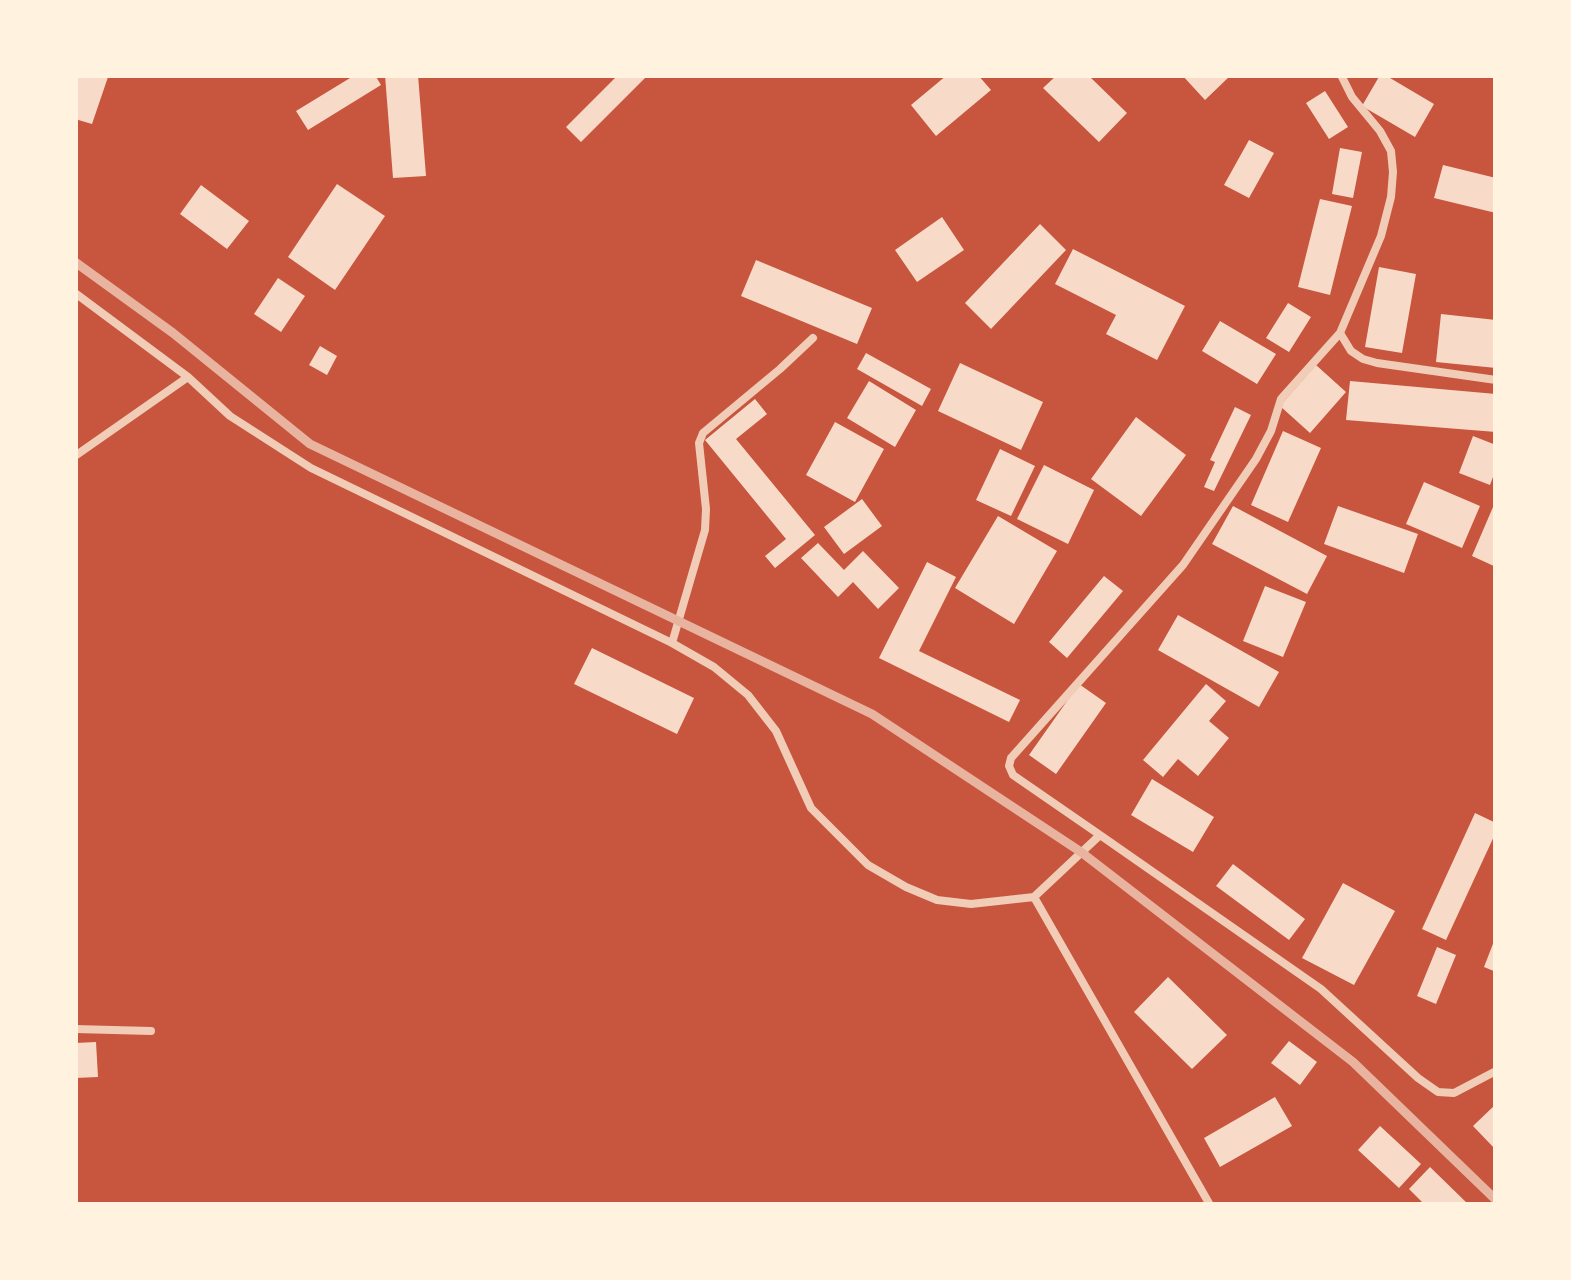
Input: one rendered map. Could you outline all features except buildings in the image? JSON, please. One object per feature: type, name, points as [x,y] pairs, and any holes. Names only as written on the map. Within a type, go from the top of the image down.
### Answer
[{"type":"lane","points":[[1341,75],[1380,131],[1391,152],[1393,172],[1381,236],[1340,333],[1281,399],[1256,459],[1183,565],[1011,758],[1009,766],[1013,775],[1322,989],[1438,1092],[1454,1093],[1496,1071]]},
{"type":"lane","points":[[75,293],[188,377],[230,416],[311,469],[714,667],[748,695],[776,731],[811,808],[868,865],[937,900],[971,904],[1034,897],[1100,835]]},
{"type":"lane","points":[[1340,333],[1363,359],[1496,380]]},
{"type":"lane","points":[[672,643],[705,530],[699,443],[703,433],[813,338]]},
{"type":"lane","points":[[75,456],[188,377]]},
{"type":"lane","points":[[1034,897],[1210,1205]]},
{"type":"lane","points":[[75,1029],[151,1031]]},
{"type":"railway","points":[[75,262],[173,333],[310,444],[872,714],[1081,852],[1353,1062],[1496,1200]]}]
